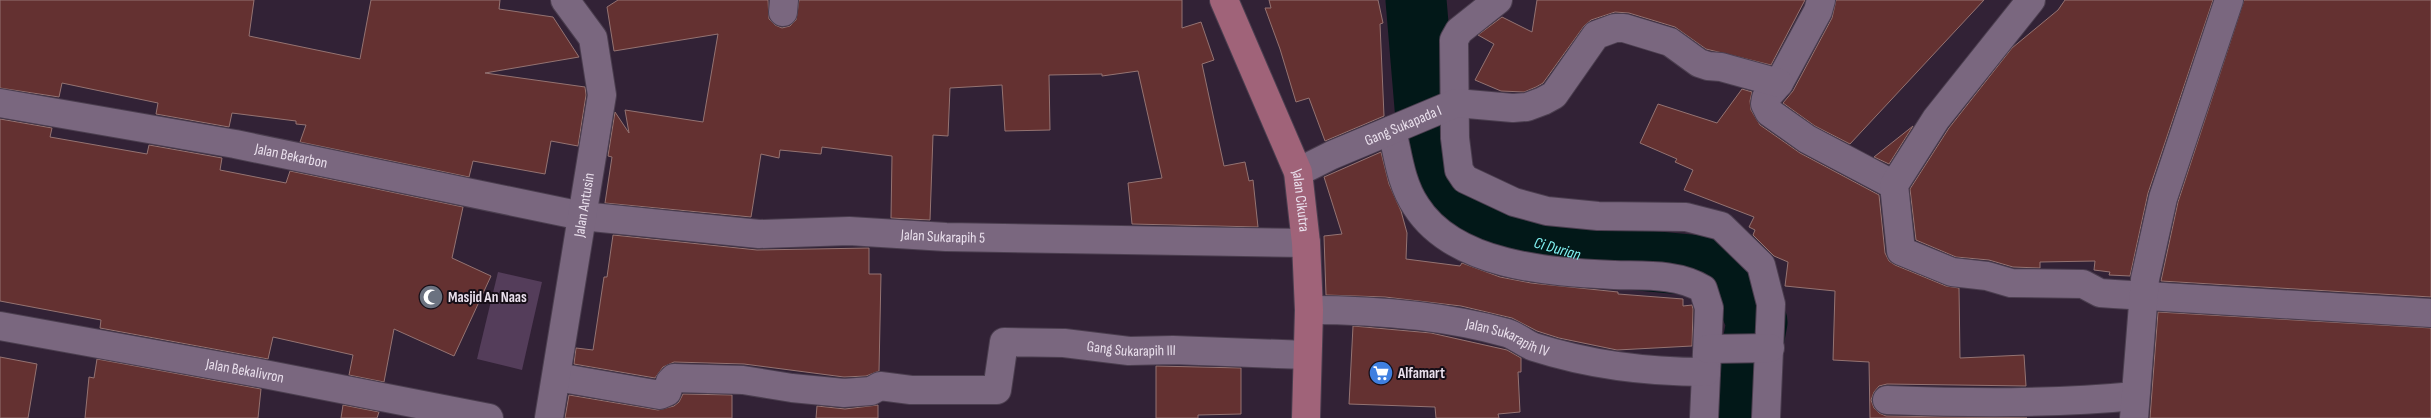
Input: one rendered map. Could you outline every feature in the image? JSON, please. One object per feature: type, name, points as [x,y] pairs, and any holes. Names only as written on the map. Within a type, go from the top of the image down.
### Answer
[{"type":"main road","name":"Jalan Cikutra","points":[[1224,0],[1298,172],[1306,243],[1308,310],[1306,418]]},
{"type":"street","name":"Jalan Antusin","points":[[550,418],[602,96],[593,38],[565,0]]},
{"type":"street","points":[[1498,0],[1473,18],[1455,37],[1455,138],[1459,170],[1465,180],[1484,190],[1547,211],[1598,216],[1686,217],[1721,226],[1758,261],[1764,272],[1771,304],[1766,348],[1766,418]]},
{"type":"street","points":[[1821,0],[1818,12],[1778,83],[1766,98],[1765,104],[1769,112],[1807,139],[1894,185]]},
{"type":"street","points":[[2030,0],[1936,119],[1894,185],[1901,251],[1952,272],[1987,276],[2011,283],[2083,284],[2100,293],[2431,313]]},
{"type":"street","points":[[1887,400],[1953,403],[2028,402],[2135,407],[2143,295],[2163,198],[2229,0]]},
{"type":"street","name":"Gang Sukapada I","points":[[1298,172],[1332,155],[1455,104],[1513,108],[1527,107],[1554,95],[1596,35],[1615,28],[1624,28],[1670,42],[1708,66],[1721,66],[1778,83]]},
{"type":"street","name":"Jalan Bekarbon","points":[[0,103],[235,144],[582,216]]},
{"type":"street","points":[[1395,128],[1402,177],[1415,205],[1428,223],[1451,241],[1477,253],[1524,265],[1559,271],[1651,276],[1691,282],[1703,289],[1708,298],[1709,357],[1704,418]]},
{"type":"street","name":"Jalan Sukarapih 5","points":[[582,216],[760,234],[849,231],[946,238],[1306,243]]},
{"type":"street","name":"Jalan Sukarapih IV","points":[[1308,310],[1368,310],[1434,319],[1509,334],[1532,346],[1596,363],[1658,370],[1709,357],[1766,348]]},
{"type":"street","name":"Jalan Bekalivron","points":[[0,326],[259,373],[489,418]]},
{"type":"street","name":"Gang Sukarapih III","points":[[557,378],[660,395],[667,392],[670,382],[674,378],[743,380],[792,388],[844,393],[871,391],[880,386],[911,390],[997,390],[1004,342],[1064,344],[1129,351],[1174,350],[1307,355]]},
{"type":"shaded area","points":[[498,272],[542,282],[522,370],[477,359]]},
{"type":"building","points":[[0,0],[254,0],[249,36],[360,59],[371,0],[500,0],[499,9],[553,17],[579,57],[485,73],[585,87],[586,95],[578,146],[551,141],[545,174],[473,161],[469,177],[300,142],[306,125],[296,124],[296,121],[232,113],[229,127],[156,114],[158,103],[62,83],[59,97],[0,88]]},
{"type":"building","points":[[618,0],[768,0],[769,19],[775,25],[782,28],[790,26],[796,20],[799,0],[1182,0],[1182,28],[1201,22],[1214,60],[1202,64],[1224,166],[1245,162],[1249,181],[1253,180],[1258,227],[1132,224],[1128,183],[1162,178],[1138,71],[1102,76],[1102,74],[1049,75],[1050,130],[1005,131],[1002,85],[950,88],[948,136],[933,135],[930,220],[891,218],[892,156],[822,147],[821,154],[780,150],[779,158],[761,154],[751,217],[605,203],[612,157],[608,156],[615,112],[629,133],[625,110],[703,122],[718,34],[614,51],[607,7]]},
{"type":"building","points":[[1269,0],[1378,0],[1383,23],[1380,24],[1384,116],[1325,141],[1309,98],[1296,102],[1265,8],[1271,8]]},
{"type":"building","points":[[1537,0],[1805,0],[1771,65],[1706,49],[1675,27],[1629,13],[1615,12],[1591,20],[1584,26],[1543,83],[1536,87],[1524,92],[1501,91],[1475,80],[1494,44],[1478,35],[1502,17],[1532,32]]},
{"type":"building","points":[[1836,0],[1984,0],[1850,144],[1815,126],[1783,103],[1793,91],[1832,18]]},
{"type":"building","points":[[2065,0],[2213,0],[2148,193],[2130,276],[2109,275],[2110,272],[2094,270],[2095,261],[2040,262],[2040,268],[2013,267],[1989,260],[1956,257],[1916,240],[1910,189],[1949,128],[2012,48],[2058,10]]},
{"type":"building","points":[[2244,0],[2431,0],[2431,297],[2161,281],[2178,202]]},
{"type":"building","points":[[1742,89],[1752,92],[1751,110],[1760,125],[1800,153],[1879,195],[1885,253],[1889,261],[1946,286],[1959,288],[1960,358],[2024,355],[2026,386],[1887,384],[1879,386],[1874,392],[1871,400],[1874,408],[1886,416],[2027,418],[1870,418],[1869,362],[1833,360],[1835,291],[1785,286],[1788,262],[1774,256],[1753,235],[1755,230],[1749,227],[1754,217],[1684,190],[1693,170],[1675,162],[1677,159],[1640,143],[1658,104],[1717,123]]},
{"type":"building","points":[[0,119],[52,128],[50,137],[147,154],[149,145],[222,158],[220,170],[286,183],[290,171],[463,207],[452,258],[491,276],[454,356],[394,329],[384,382],[349,375],[353,355],[273,337],[268,359],[100,328],[101,320],[0,301]]},
{"type":"building","points":[[1913,126],[1889,164],[1874,157]]},
{"type":"building","points":[[1381,152],[1389,184],[1401,211],[1407,233],[1406,259],[1460,266],[1462,263],[1500,277],[1531,283],[1618,292],[1618,294],[1683,299],[1683,306],[1692,305],[1693,309],[1692,346],[1617,350],[1559,338],[1537,331],[1512,318],[1461,306],[1385,297],[1326,295],[1324,236],[1342,234],[1324,177]]},
{"type":"building","points":[[613,235],[757,250],[869,248],[869,274],[881,274],[879,371],[866,376],[844,377],[744,364],[674,362],[663,367],[655,378],[574,364],[576,348],[593,350],[604,277],[607,277]]},
{"type":"building","points":[[2158,312],[2431,328],[2431,418],[2150,418]]},
{"type":"building","points":[[1353,326],[1431,333],[1507,350],[1521,358],[1521,372],[1518,372],[1520,412],[1498,414],[1499,418],[1436,418],[1435,407],[1349,404]]},
{"type":"building","points":[[0,357],[37,364],[28,418],[0,418]]},
{"type":"building","points":[[97,359],[261,389],[258,418],[85,418],[89,377],[94,378]]},
{"type":"building","points":[[1156,366],[1241,368],[1241,414],[1198,415],[1198,418],[1156,418]]},
{"type":"building","points":[[683,394],[732,395],[732,418],[565,418],[569,395],[658,410],[674,406],[679,402]]},
{"type":"building","points":[[343,405],[379,412],[377,418],[341,418]]},
{"type":"building","points":[[878,405],[878,418],[816,418],[817,406],[845,409]]},
{"type":"waterway","name":"Ci Durian","points":[[1416,0],[1430,167],[1449,217],[1583,255],[1735,269],[1757,322],[1739,418]]},
{"type":"place","name":"Masjid An Naas","points":[[431,297]]},
{"type":"place","name":"Alfamart","points":[[1381,373]]}]
